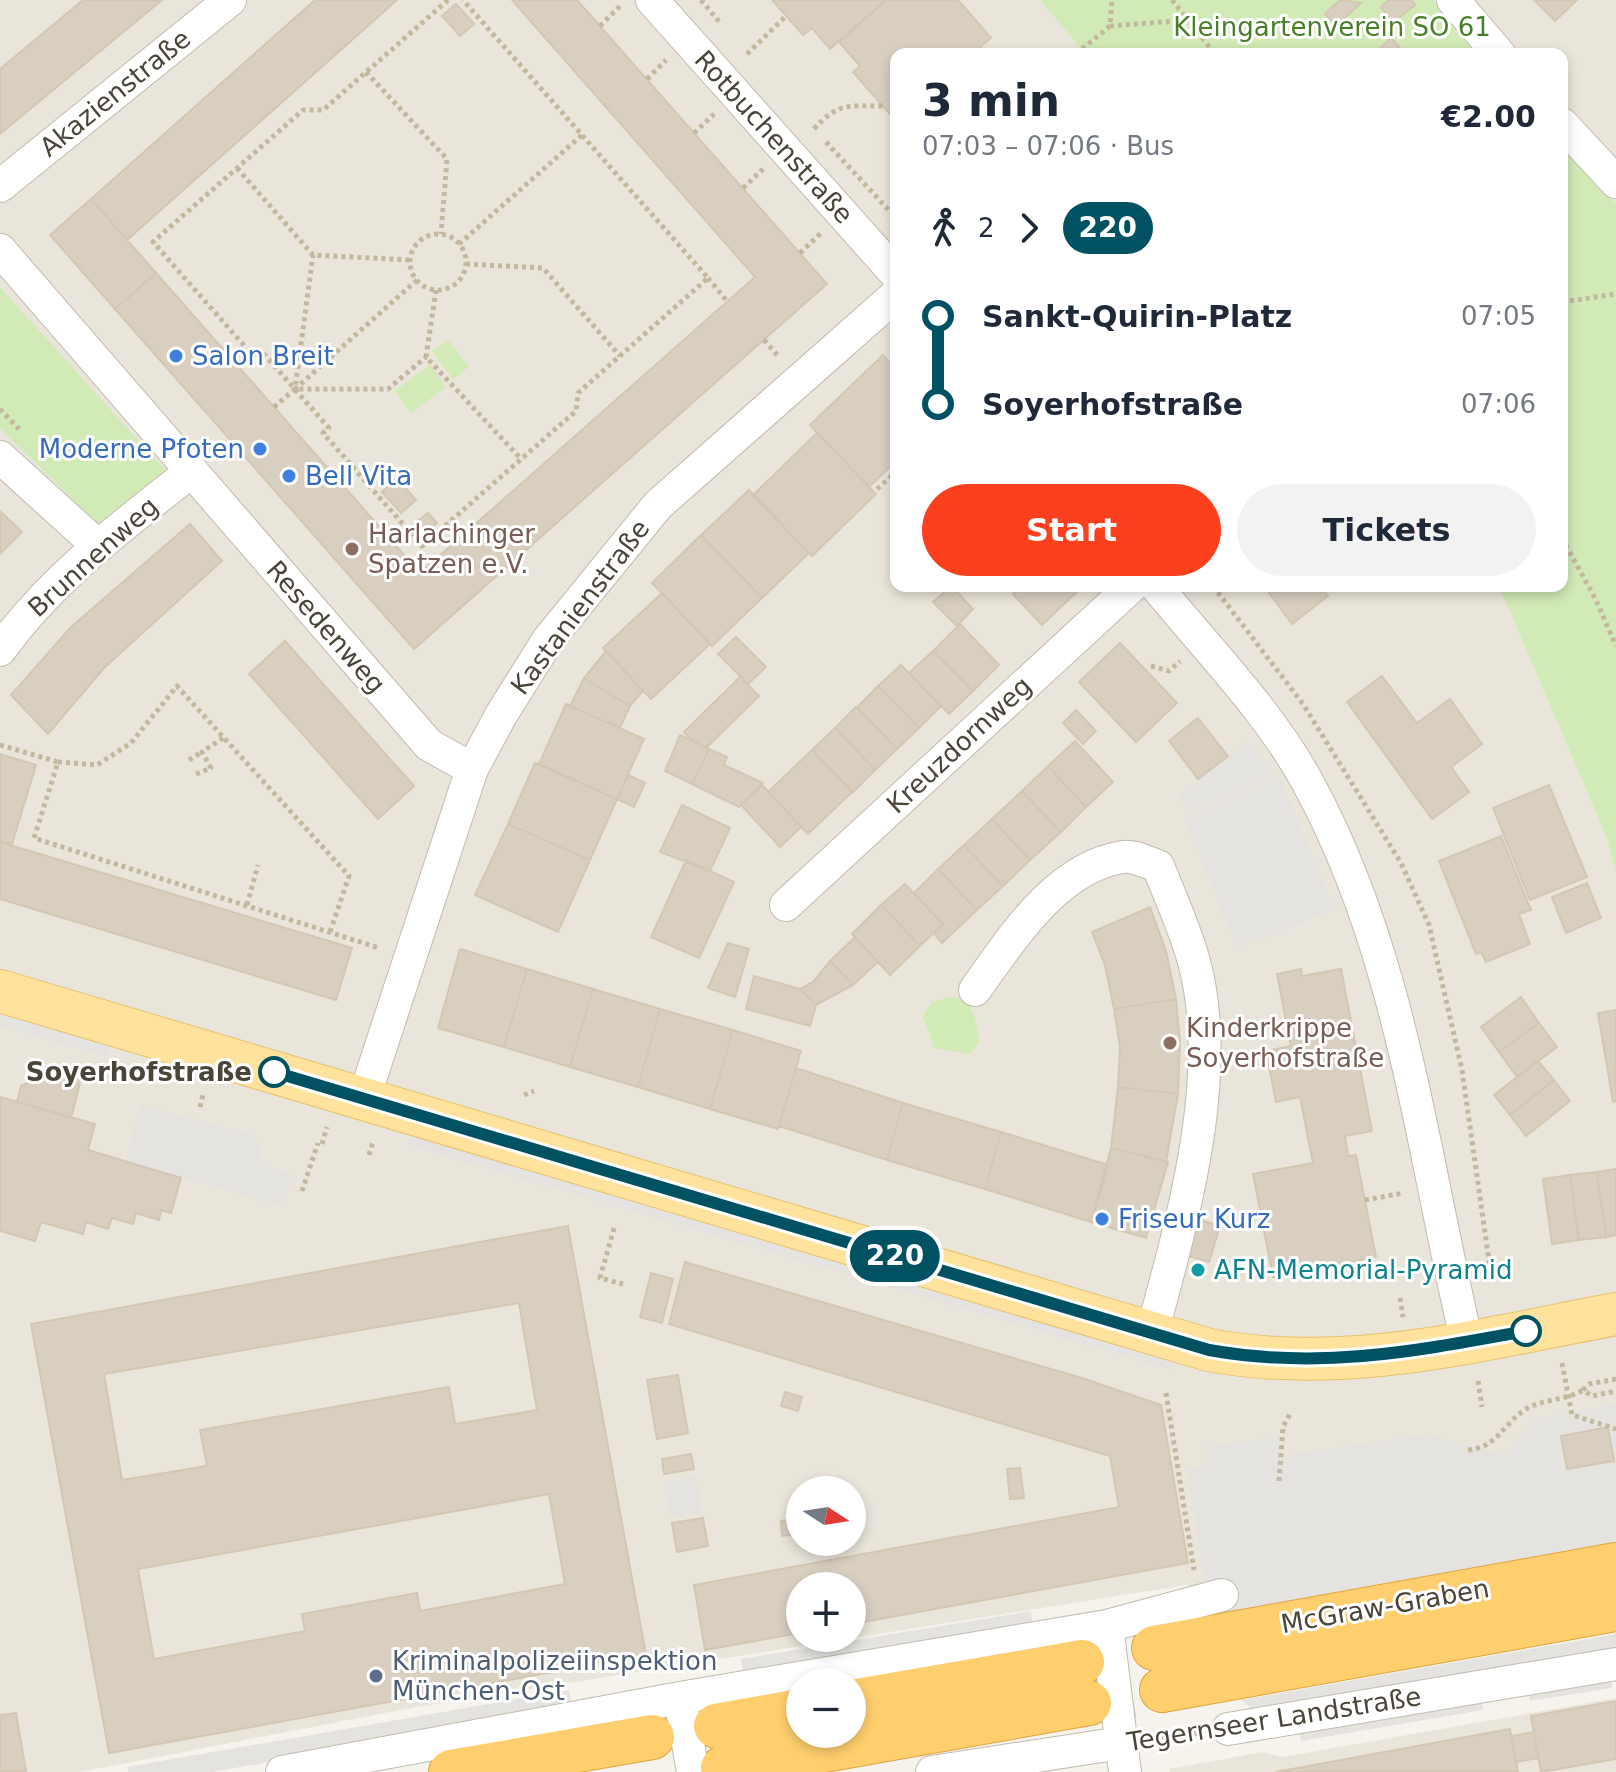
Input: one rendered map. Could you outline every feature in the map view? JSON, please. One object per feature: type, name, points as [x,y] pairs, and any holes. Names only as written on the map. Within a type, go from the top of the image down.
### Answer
[{"type":"highway","name":"McGraw-Graben","points":[[1154,1648],[1616,1565]]},
{"type":"highway","name":"McGraw-Graben","points":[[1162,1690],[1616,1609]]},
{"type":"highway","points":[[866,1701],[1085,1683],[866,1734]]},
{"type":"highway","points":[[716,1726],[786,1714]]},
{"type":"highway","points":[[451,1772],[652,1737]]},
{"type":"highway","points":[[708,1770],[803,1748]]},
{"type":"main road","points":[[0,991],[1209,1350],[1286,1361],[1350,1359],[1467,1342],[1616,1314]]},
{"type":"street","name":"Akazienstraße","points":[[0,186],[230,0]]},
{"type":"street","name":"Rotbuchenstraße","points":[[652,0],[890,267]]},
{"type":"street","points":[[1453,0],[1494,48]]},
{"type":"street","points":[[1568,130],[1616,182]]},
{"type":"street","name":"Resedenweg","points":[[0,250],[429,745],[472,769]]},
{"type":"street","name":"Kastanienstraße","points":[[364,1098],[472,769],[501,715],[548,640],[658,505],[731,437],[890,300]]},
{"type":"street","points":[[0,457],[98,546]]},
{"type":"street","name":"Brunnenweg","points":[[0,650],[41,598],[98,546],[192,471]]},
{"type":"street","name":"Kreuzdornweg","points":[[786,905],[1125,592]]},
{"type":"street","points":[[1161,592],[1262,717],[1298,767],[1345,855],[1391,992],[1467,1342]]},
{"type":"street","points":[[975,990],[1025,924],[1054,893],[1085,870],[1125,856],[1158,866],[1194,960],[1204,1037],[1199,1131],[1152,1333]]},
{"type":"street","points":[[282,1772],[680,1698],[1107,1626],[1210,1599]]},
{"type":"street","points":[[1107,1626],[1123,1757]]},
{"type":"street","name":"Tegernseer Landstraße","points":[[1228,1729],[1616,1664]]},
{"type":"street","points":[[680,1698],[708,1770]]},
{"type":"street","name":"Tegernseer Landstraße","points":[[932,1772],[1123,1757]]},
{"type":"path","points":[[448,0],[323,110],[303,110],[153,242],[256,359],[263,353],[295,389],[329,428],[323,433],[422,546],[576,411],[578,393],[708,278]]},
{"type":"path","points":[[463,0],[727,301]]},
{"type":"path","points":[[600,26],[626,0]]},
{"type":"path","points":[[1110,26],[1112,0]]},
{"type":"path","points":[[1172,0],[1210,48]]},
{"type":"path","points":[[747,54],[786,16]]},
{"type":"path","points":[[1083,48],[1110,26],[1188,20]]},
{"type":"path","points":[[366,72],[447,159],[441,234]]},
{"type":"path","points":[[814,129],[830,111],[845,105],[883,106]]},
{"type":"path","points":[[459,244],[582,135]]},
{"type":"path","points":[[237,168],[313,255],[411,260]]},
{"type":"path","points":[[441,234],[459,244],[466,264],[456,283],[436,290],[417,280],[411,260],[420,241],[441,234]]},
{"type":"path","points":[[295,389],[313,255]]},
{"type":"path","points":[[466,264],[543,268],[620,356]]},
{"type":"path","points":[[274,407],[417,280]]},
{"type":"path","points":[[295,389],[388,389],[426,357],[436,290]]},
{"type":"path","points":[[1568,301],[1616,294]]},
{"type":"path","points":[[426,357],[521,459]]},
{"type":"path","points":[[877,489],[890,477]]},
{"type":"path","points":[[1568,549],[1596,600],[1616,646]]},
{"type":"path","points":[[0,745],[58,762],[97,765],[131,743],[177,686],[349,876],[330,932]]},
{"type":"path","points":[[189,760],[223,738]]},
{"type":"path","points":[[196,774],[211,768],[202,752]]},
{"type":"path","points":[[58,762],[34,838],[370,945]]},
{"type":"path","points":[[247,905],[258,865]]},
{"type":"path","points":[[524,1095],[534,1091]]},
{"type":"path","points":[[200,1107],[203,1095]]},
{"type":"path","points":[[302,1191],[318,1143]]},
{"type":"path","points":[[1365,1200],[1383,1197]]},
{"type":"path","points":[[614,1228],[600,1278],[623,1284]]},
{"type":"path","points":[[1559,1349],[1572,1415],[1616,1429]]},
{"type":"path","points":[[1468,1450],[1485,1448],[1525,1409],[1569,1398],[1589,1384],[1616,1379]]},
{"type":"path","points":[[1478,1381],[1482,1407]]},
{"type":"path","points":[[1583,1390],[1592,1396],[1616,1391]]},
{"type":"path","points":[[1166,1393],[1210,1599]]},
{"type":"path","points":[[1279,1481],[1283,1427],[1291,1412]]},
{"type":"path","name":"Tegernseer Landstraße","points":[[1123,1757],[1228,1729]]},
{"type":"shaded area","points":[[0,0],[1616,0],[1616,1543],[1233,1600],[1187,1585],[866,1636],[866,1572],[786,1572],[786,1648],[416,1707],[80,1772],[0,1772]]},
{"type":"shaded area","points":[[1247,742],[1276,776],[1187,812],[1180,794]]},
{"type":"shaded area","points":[[1281,778],[1334,909],[1237,949],[1184,817]]},
{"type":"shaded area","points":[[0,1014],[110,1046],[107,1057],[0,1026]]},
{"type":"shaded area","points":[[141,1105],[255,1136],[261,1149],[258,1163],[292,1174],[283,1207],[125,1161]]},
{"type":"shaded area","points":[[411,1134],[1174,1359],[1171,1370],[407,1145]]},
{"type":"shaded area","points":[[1616,1404],[1616,1549],[1152,1630],[1209,1610],[1188,1469],[1208,1466],[1205,1447],[1278,1437],[1281,1456],[1426,1434],[1507,1455],[1532,1420]]},
{"type":"shaded area","points":[[696,1476],[702,1513],[670,1518],[664,1482]]},
{"type":"shaded area","points":[[1031,1611],[1033,1626],[743,1675],[741,1659],[786,1652],[866,1652],[866,1638]]},
{"type":"shaded area","points":[[1616,1634],[1616,1655],[1264,1718],[1241,1700]]},
{"type":"shaded area","points":[[1611,1676],[1612,1688],[1530,1701],[1528,1689]]},
{"type":"shaded area","points":[[569,1690],[573,1709],[212,1772],[128,1772],[127,1767]]},
{"type":"shaded area","points":[[1481,1698],[1483,1710],[1301,1741],[1299,1730]]},
{"type":"shaded area","points":[[1616,1698],[1616,1772],[1170,1772],[1170,1769],[1262,1752],[1283,1757]]},
{"type":"green space","name":"Kleingartenverein SO 61","points":[[1040,0],[1433,0],[1475,48],[1081,48]]},
{"type":"green space","points":[[1568,154],[1616,204],[1616,873],[1607,838],[1500,592],[1568,592]]},
{"type":"green space","points":[[0,287],[165,470],[98,524],[0,428]]},
{"type":"green space","points":[[448,340],[469,367],[453,379],[432,351]]},
{"type":"green space","points":[[430,365],[446,387],[411,413],[395,391]]},
{"type":"green space","points":[[950,997],[966,998],[975,1017],[979,1043],[970,1054],[934,1048],[923,1016],[932,1002]]},
{"type":"building","points":[[83,0],[162,0],[0,134],[0,69]]},
{"type":"building","points":[[315,0],[397,0],[127,240],[91,199]]},
{"type":"building","points":[[512,0],[577,0],[827,284],[414,649],[115,309],[156,273],[420,573],[755,277]]},
{"type":"building","points":[[772,0],[886,0],[830,49],[812,28],[803,35]]},
{"type":"building","points":[[886,0],[958,0],[991,38],[981,48],[890,48],[890,114],[853,72],[860,66],[839,42]]},
{"type":"building","points":[[1340,0],[1361,3],[1336,26],[1325,14]]},
{"type":"building","points":[[1389,0],[1411,0],[1415,5],[1393,22],[1381,7]]},
{"type":"building","points":[[1534,0],[1577,0],[1555,21]]},
{"type":"building","points":[[456,4],[474,24],[460,36],[442,16]]},
{"type":"building","points":[[1391,38],[1400,48],[1380,48]]},
{"type":"building","points":[[91,199],[156,273],[115,309],[50,235]]},
{"type":"building","points":[[883,355],[890,363],[890,467],[869,487],[810,425]]},
{"type":"building","points":[[817,433],[876,494],[812,556],[753,495]]},
{"type":"building","points":[[397,478],[416,500],[401,513],[382,492]]},
{"type":"building","points":[[749,490],[809,553],[762,598],[701,535]]},
{"type":"building","points":[[0,511],[22,532],[0,554]]},
{"type":"building","points":[[428,513],[437,523],[422,535],[414,524]]},
{"type":"building","points":[[190,524],[222,561],[104,668],[48,734],[11,695],[71,627]]},
{"type":"building","points":[[701,535],[762,598],[712,646],[652,583]]},
{"type":"building","points":[[944,592],[957,592],[973,609],[957,626],[933,602]]},
{"type":"building","points":[[1015,592],[1077,592],[1042,625],[1013,594]]},
{"type":"building","points":[[1268,592],[1325,592],[1328,596],[1292,624]]},
{"type":"building","points":[[662,593],[710,644],[651,699],[603,648]]},
{"type":"building","points":[[960,624],[999,665],[973,691],[933,651]]},
{"type":"building","points":[[736,637],[766,667],[748,684],[718,654]]},
{"type":"building","points":[[285,641],[414,786],[378,819],[249,674]]},
{"type":"building","points":[[1120,643],[1177,703],[1136,742],[1079,682]]},
{"type":"building","points":[[606,651],[643,691],[630,706],[584,678]]},
{"type":"building","points":[[933,651],[973,691],[949,714],[909,673]]},
{"type":"building","points":[[901,665],[941,706],[919,728],[878,686]]},
{"type":"building","points":[[1382,676],[1417,723],[1450,699],[1482,744],[1451,767],[1469,792],[1432,819],[1347,702]]},
{"type":"building","points":[[740,677],[759,696],[706,748],[692,741],[684,732]]},
{"type":"building","points":[[584,678],[630,706],[620,728],[570,706]]},
{"type":"building","points":[[878,686],[919,728],[897,749],[857,707]]},
{"type":"building","points":[[566,704],[644,739],[617,799],[539,764]]},
{"type":"building","points":[[856,707],[897,749],[875,770],[835,728]]},
{"type":"building","points":[[1076,710],[1096,731],[1083,744],[1063,723]]},
{"type":"building","points":[[1198,718],[1228,756],[1198,779],[1169,741]]},
{"type":"building","points":[[835,728],[875,770],[853,792],[812,750]]},
{"type":"building","points":[[680,735],[709,749],[692,784],[665,771]]},
{"type":"building","points":[[1075,741],[1113,782],[1086,807],[1048,766]]},
{"type":"building","points":[[709,749],[727,757],[724,765],[763,783],[739,807],[692,784]]},
{"type":"building","points":[[812,750],[852,792],[808,834],[768,792]]},
{"type":"building","points":[[0,754],[36,765],[12,844],[0,841]]},
{"type":"building","points":[[535,763],[617,799],[590,860],[508,824]]},
{"type":"building","points":[[1048,766],[1086,807],[1061,832],[1022,791]]},
{"type":"building","points":[[628,775],[645,783],[634,807],[617,799]]},
{"type":"building","points":[[762,785],[801,827],[780,847],[741,805]]},
{"type":"building","points":[[1549,785],[1587,877],[1530,900],[1493,808]]},
{"type":"building","points":[[1022,791],[1061,832],[1030,860],[992,819]]},
{"type":"building","points":[[682,805],[730,828],[710,871],[660,852]]},
{"type":"building","points":[[992,819],[1030,860],[1003,886],[964,845]]},
{"type":"building","points":[[508,824],[590,860],[558,932],[475,895]]},
{"type":"building","points":[[1501,836],[1531,910],[1519,914],[1530,944],[1486,962],[1481,952],[1476,954],[1439,861]]},
{"type":"building","points":[[0,842],[352,948],[336,1000],[0,899]]},
{"type":"building","points":[[964,845],[1003,886],[977,910],[938,869]]},
{"type":"building","points":[[686,860],[734,882],[699,958],[651,937]]},
{"type":"building","points":[[938,869],[977,910],[942,943],[934,933],[943,924],[914,893]]},
{"type":"building","points":[[1587,883],[1601,918],[1566,933],[1552,897]]},
{"type":"building","points":[[905,884],[943,924],[920,946],[881,905]]},
{"type":"building","points":[[881,905],[920,946],[890,975],[852,934]]},
{"type":"building","points":[[1150,907],[1166,951],[1176,999],[1114,1009],[1105,965],[1092,932]]},
{"type":"building","points":[[855,937],[878,962],[853,985],[830,961]]},
{"type":"building","points":[[728,943],[749,949],[735,997],[708,988]]},
{"type":"building","points":[[460,949],[527,969],[504,1047],[438,1028]]},
{"type":"building","points":[[830,961],[853,985],[816,1005],[800,989],[813,982]]},
{"type":"building","points":[[527,969],[593,989],[570,1067],[504,1047]]},
{"type":"building","points":[[1301,969],[1302,976],[1341,969],[1372,1131],[1345,1136],[1348,1156],[1356,1155],[1376,1257],[1273,1277],[1253,1174],[1313,1163],[1300,1097],[1276,1102],[1266,1051],[1291,1046],[1277,974]]},
{"type":"building","points":[[754,976],[800,989],[816,1005],[810,1026],[746,1009]]},
{"type":"building","points":[[593,989],[660,1009],[638,1087],[570,1067]]},
{"type":"building","points":[[1521,997],[1539,1023],[1499,1052],[1481,1027]]},
{"type":"building","points":[[1176,999],[1180,1042],[1178,1094],[1118,1087],[1120,1047],[1114,1009]]},
{"type":"building","points":[[660,1009],[733,1030],[710,1109],[638,1087]]},
{"type":"building","points":[[1616,1010],[1616,1101],[1613,1102],[1598,1013]]},
{"type":"building","points":[[1539,1023],[1557,1047],[1517,1077],[1499,1052]]},
{"type":"building","points":[[733,1030],[801,1051],[778,1129],[710,1109]]},
{"type":"building","points":[[1538,1061],[1554,1080],[1510,1115],[1494,1095]]},
{"type":"building","points":[[796,1068],[903,1103],[887,1160],[779,1126]]},
{"type":"building","points":[[50,1071],[81,1079],[71,1118],[17,1102],[21,1086]]},
{"type":"building","points":[[1554,1080],[1570,1101],[1526,1136],[1510,1115]]},
{"type":"building","points":[[1118,1087],[1178,1094],[1166,1162],[1111,1148]]},
{"type":"building","points":[[0,1097],[95,1124],[88,1150],[181,1178],[171,1213],[161,1210],[159,1220],[136,1213],[133,1224],[112,1218],[108,1229],[86,1222],[83,1234],[41,1222],[35,1241],[0,1231]]},
{"type":"building","points":[[903,1103],[1001,1132],[985,1189],[887,1160]]},
{"type":"building","points":[[1001,1132],[1108,1165],[1091,1222],[985,1189]]},
{"type":"building","points":[[1111,1148],[1168,1162],[1146,1238],[1091,1222]]},
{"type":"building","points":[[1616,1169],[1616,1235],[1606,1237],[1597,1172]]},
{"type":"building","points":[[1597,1172],[1606,1237],[1579,1240],[1570,1175]]},
{"type":"building","points":[[1570,1175],[1579,1240],[1552,1244],[1543,1179]]},
{"type":"building","points":[[1196,1219],[1220,1226],[1209,1262],[1185,1255]]},
{"type":"building","points":[[568,1226],[646,1655],[109,1753],[31,1324]],"holes":[[[519,1303],[537,1410],[455,1424],[449,1387],[200,1430],[207,1466],[122,1480],[104,1374]],[[549,1494],[565,1584],[420,1611],[417,1593],[302,1614],[305,1631],[154,1659],[138,1569]]]},
{"type":"building","points":[[685,1262],[1082,1378],[1161,1405],[1188,1563],[866,1621],[866,1572],[786,1572],[786,1636],[705,1650],[694,1585],[866,1556],[866,1553],[1119,1507],[1110,1456],[669,1324]]},
{"type":"building","points":[[651,1273],[673,1279],[662,1323],[640,1317]]},
{"type":"building","points":[[678,1375],[688,1433],[657,1439],[647,1380]]},
{"type":"building","points":[[785,1392],[802,1397],[798,1411],[781,1406]]},
{"type":"building","points":[[1608,1427],[1614,1461],[1567,1469],[1561,1436]]},
{"type":"building","points":[[691,1454],[694,1469],[664,1474],[662,1459]]},
{"type":"building","points":[[1020,1468],[1024,1498],[1010,1499],[1007,1469]]},
{"type":"building","points":[[703,1518],[708,1546],[677,1552],[672,1523]]},
{"type":"building","points":[[786,1520],[786,1536],[782,1536],[781,1521]]},
{"type":"building","points":[[1616,1701],[1616,1759],[1541,1772],[1531,1716]]},
{"type":"building","points":[[16,1713],[26,1771],[0,1772],[0,1715]]},
{"type":"building","points":[[1510,1729],[1518,1772],[1276,1772]]},
{"type":"building","points":[[1534,1732],[1538,1758],[1516,1762],[1511,1736]]},
{"type":"tunnel","points":[[1089,1703],[1162,1690]]},
{"type":"bus line","name":"220","points":[[274,1072],[1209,1350],[1269,1360],[1350,1359],[1526,1331]]},
{"type":"place","name":"Salon Breit","points":[[176,356]]},
{"type":"place","name":"Moderne Pfoten","points":[[260,449]]},
{"type":"place","name":"Bell Vita","points":[[289,476]]},
{"type":"place","name":"Harlachinger Spatzen e.V.","points":[[352,549]]},
{"type":"place","name":"Kinderkrippe Soyerhofstraße","points":[[1170,1043]]},
{"type":"place","name":"Soyerhofstraße","points":[[274,1072]]},
{"type":"place","name":"Friseur Kurz","points":[[1102,1219]]},
{"type":"place","name":"AFN-Memorial-Pyramid","points":[[1198,1270]]},
{"type":"place","name":"Kriminalpolizeiinspektion München-Ost","points":[[376,1676]]}]
